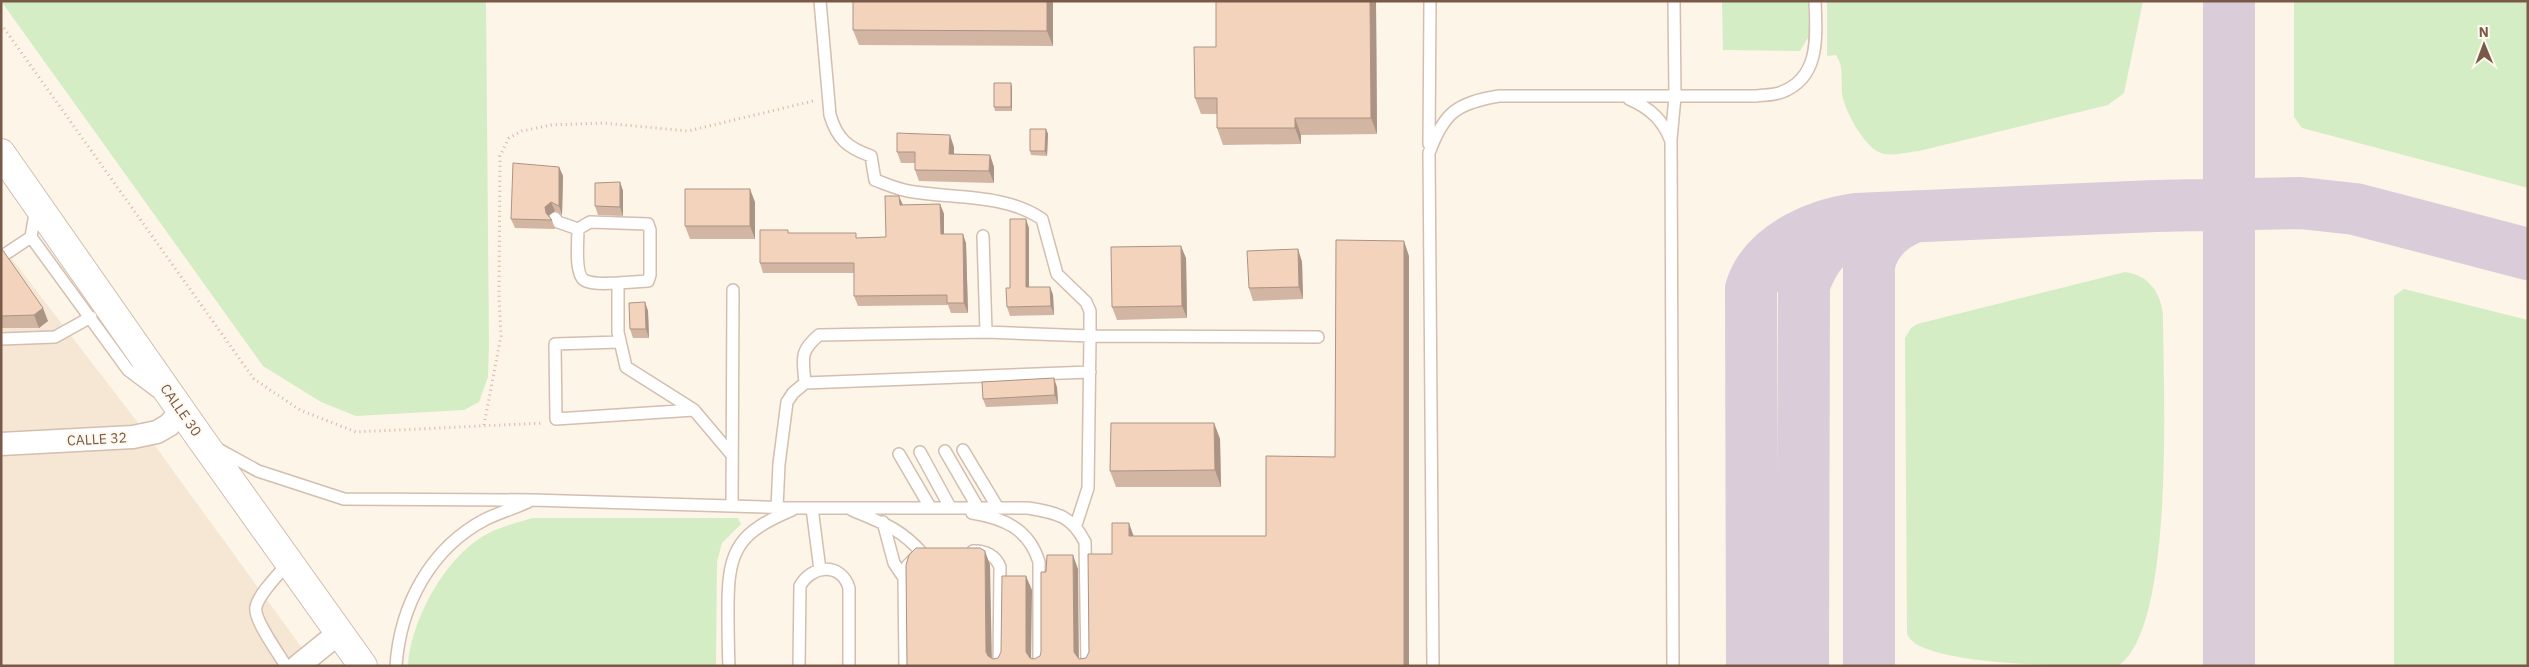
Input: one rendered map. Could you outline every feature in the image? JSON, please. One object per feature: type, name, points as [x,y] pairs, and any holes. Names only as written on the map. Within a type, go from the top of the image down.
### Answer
[{"type":"street","name":"CALLE 30","points":[[1,153],[201,440],[363,666]]},
{"type":"street","name":"CALLE 32","points":[[1,444],[132,437],[157,432],[169,425],[179,414],[179,408]]},
{"type":"street","points":[[299,665],[340,632]]},
{"type":"lane","points":[[820,1],[829,98],[835,130],[856,150],[871,156],[875,180],[906,191],[1002,202],[1027,208],[1042,219],[1057,274],[1086,302],[1090,311],[1088,488],[1076,525]]},
{"type":"lane","points":[[1430,1],[1429,153],[1433,666]]},
{"type":"lane","points":[[1673,666],[1671,141],[1675,97],[1674,1]]},
{"type":"lane","points":[[1429,153],[1437,130],[1452,112],[1472,100],[1499,96],[1756,96],[1782,92],[1799,83],[1810,68],[1816,47],[1815,1]]},
{"type":"lane","points":[[1626,97],[1645,105],[1657,116],[1671,141]]},
{"type":"lane","points":[[1,257],[30,237],[37,204]]},
{"type":"lane","points":[[556,218],[558,222],[578,229],[590,222],[648,224],[650,248],[650,276],[648,281],[618,283],[588,282],[583,280],[578,266],[578,229]]},
{"type":"lane","points":[[983,236],[986,332]]},
{"type":"lane","points":[[30,237],[91,317],[128,370],[179,408]]},
{"type":"lane","points":[[618,283],[618,332],[626,367],[694,410],[732,455]]},
{"type":"lane","points":[[732,506],[733,290]]},
{"type":"lane","points":[[1,338],[56,336],[91,317]]},
{"type":"lane","points":[[805,383],[803,358],[806,346],[819,335],[986,332],[1090,336],[1318,337]]},
{"type":"lane","points":[[620,342],[555,344],[556,420],[694,410]]},
{"type":"lane","points":[[777,508],[787,402],[793,393],[805,383],[1090,372]]},
{"type":"lane","points":[[201,440],[258,471],[344,498],[532,500],[777,508],[1028,508],[1058,513],[1076,525],[1085,542],[1087,666]]},
{"type":"lane","points":[[963,450],[998,508]]},
{"type":"lane","points":[[945,451],[978,508]]},
{"type":"lane","points":[[920,452],[946,508]]},
{"type":"lane","points":[[899,454],[930,507]]},
{"type":"lane","points":[[396,666],[401,629],[409,602],[434,563],[468,531],[485,520],[532,500]]},
{"type":"lane","points":[[728,666],[728,579],[733,556],[754,530],[773,518],[796,508]]},
{"type":"lane","points":[[812,508],[820,570]]},
{"type":"lane","points":[[846,508],[883,522],[908,537],[922,553]]},
{"type":"lane","points":[[946,508],[1000,519],[1020,529],[1029,540],[1039,562],[1039,666]]},
{"type":"lane","points":[[883,522],[894,563],[904,578]]},
{"type":"lane","points":[[904,666],[904,578],[907,566],[922,553],[938,551]]},
{"type":"lane","points":[[964,551],[979,551],[990,554],[998,560],[1000,567],[999,666]]},
{"type":"lane","points":[[289,561],[259,598],[255,608],[257,618],[299,665]]},
{"type":"lane","points":[[799,666],[800,586],[804,577],[820,570],[834,571],[846,578],[849,588],[849,666]]},
{"type":"path","points":[[1,24],[254,379],[300,410],[356,432],[543,423],[556,420]]},
{"type":"path","points":[[484,426],[501,336],[499,297],[500,156],[509,138],[522,130],[551,125],[603,123],[688,130],[829,98]]},
{"type":"shaded area","points":[[5,250],[142,428],[315,666],[1,666],[1,252]]},
{"type":"green space","points":[[1,1],[486,1],[489,345],[488,377],[479,402],[464,410],[356,416],[321,402],[263,366]]},
{"type":"green space","points":[[1722,1],[1808,1],[1809,36],[1800,51],[1723,50]]},
{"type":"green space","points":[[1827,1],[2143,1],[2124,93],[2108,105],[1919,151],[1890,155],[1881,153],[1868,143],[1856,127],[1847,109],[1842,93],[1839,60],[1836,55],[1827,56]]},
{"type":"green space","points":[[2294,1],[2528,1],[2528,188],[2302,128],[2294,117]]},
{"type":"green space","points":[[2125,272],[2141,277],[2152,286],[2160,299],[2163,315],[2164,446],[2158,556],[2150,605],[2137,643],[2118,666],[2037,665],[2002,662],[1938,652],[1917,644],[1907,633],[1905,338],[1911,328],[1917,324]]},
{"type":"green space","points":[[2404,289],[2528,320],[2528,666],[2394,666],[2394,296]]},
{"type":"green space","points":[[533,518],[738,518],[741,524],[722,543],[717,562],[716,666],[408,666],[416,627],[424,607],[447,570],[461,554],[493,531]]},
{"type":"building","points":[[853,1],[1047,1],[1047,31],[853,30]]},
{"type":"building","points":[[1216,1],[1370,1],[1371,118],[1295,118],[1295,128],[1217,128],[1217,98],[1195,98],[1194,47],[1216,47]]},
{"type":"building","points":[[994,83],[1011,83],[1011,107],[994,107]]},
{"type":"building","points":[[1030,129],[1046,129],[1045,151],[1030,151]]},
{"type":"building","points":[[897,133],[950,135],[949,154],[990,155],[989,171],[915,170],[915,152],[897,152]]},
{"type":"building","points":[[513,163],[559,167],[559,206],[551,202],[545,207],[546,213],[552,220],[511,219]]},
{"type":"building","points":[[620,182],[620,207],[595,206],[595,183]]},
{"type":"building","points":[[685,189],[750,189],[750,226],[685,226]]},
{"type":"building","points":[[885,196],[899,196],[900,205],[940,204],[941,234],[963,234],[964,303],[947,303],[947,295],[854,296],[854,263],[760,263],[760,230],[788,230],[788,233],[856,233],[856,238],[886,237]]},
{"type":"building","points":[[1010,219],[1026,219],[1026,287],[1050,287],[1051,306],[1007,307],[1006,288],[1010,288]]},
{"type":"building","points":[[1336,240],[1404,241],[1404,666],[907,666],[906,565],[909,555],[916,548],[980,548],[985,551],[986,652],[993,659],[998,658],[1001,652],[1002,576],[1026,576],[1026,652],[1030,658],[1034,659],[1040,656],[1041,652],[1041,572],[1046,572],[1047,555],[1073,555],[1074,652],[1079,659],[1086,658],[1089,652],[1088,554],[1112,554],[1112,523],[1129,523],[1129,536],[1266,536],[1266,456],[1335,457]]},
{"type":"building","points":[[1181,246],[1182,306],[1112,307],[1111,247]]},
{"type":"building","points":[[2,249],[43,308],[34,315],[1,316]]},
{"type":"building","points":[[1298,249],[1299,287],[1249,288],[1247,251]]},
{"type":"building","points":[[645,302],[646,329],[630,329],[629,303]]},
{"type":"building","points":[[1054,378],[1055,395],[983,399],[982,382]]},
{"type":"building","points":[[1111,423],[1214,423],[1215,470],[1110,471]]},
{"type":"taxiway","points":[[2229,1],[2229,666]]},
{"type":"taxiway","points":[[1752,666],[1751,289],[1767,261],[1793,240],[1824,227],[1856,219],[2155,206],[2300,203],[2355,209],[2528,254]]},
{"type":"taxiway","points":[[1869,666],[1869,266],[1874,249],[1884,236],[1897,225],[1913,217]]},
{"type":"taxiway","points":[[1803,666],[1804,285],[1813,265],[1830,243],[1856,226]]}]
